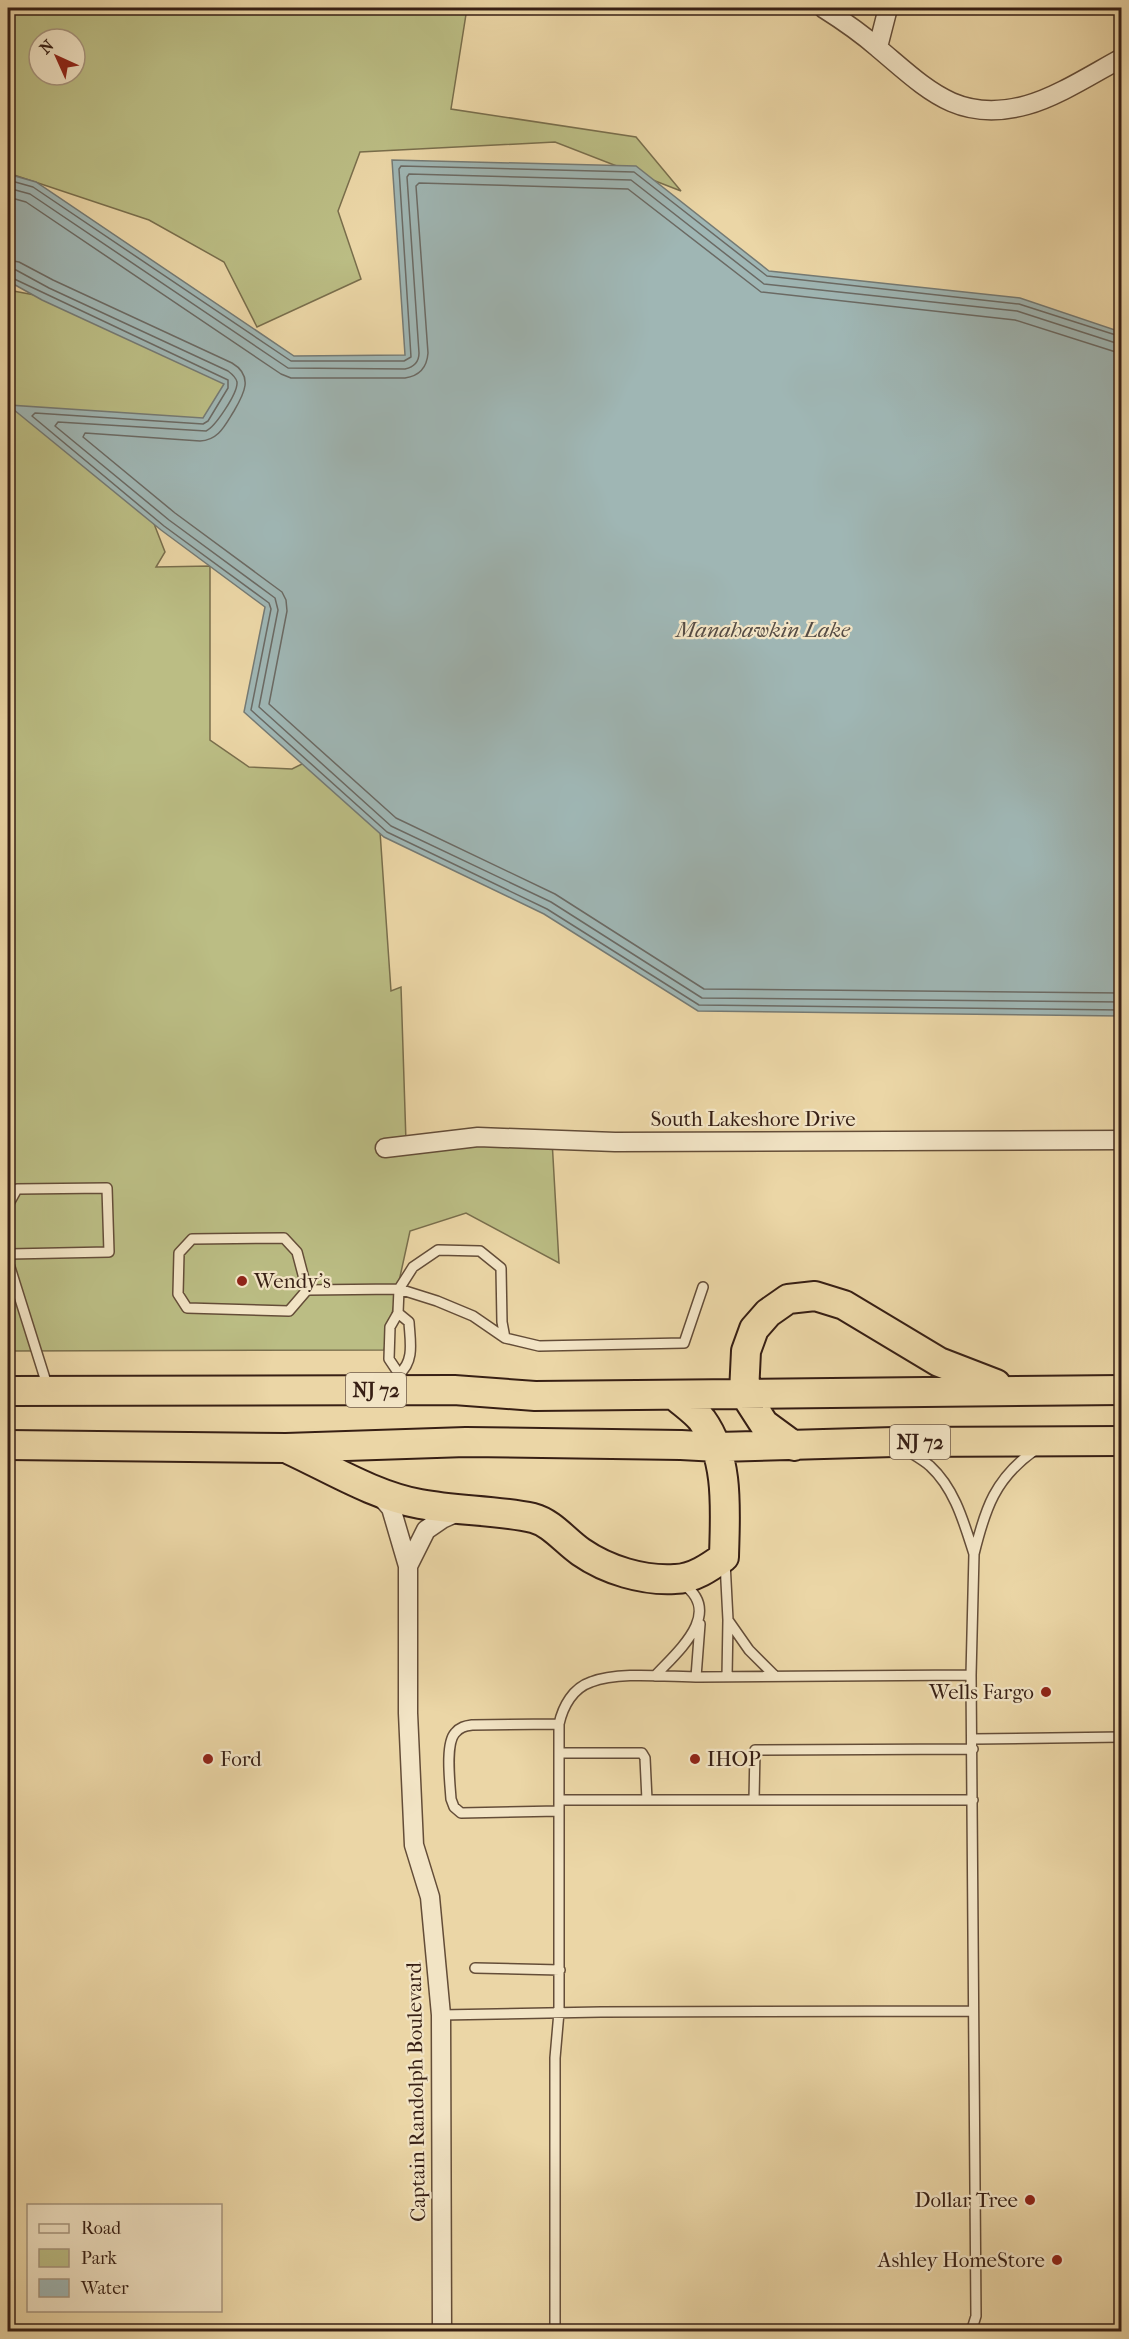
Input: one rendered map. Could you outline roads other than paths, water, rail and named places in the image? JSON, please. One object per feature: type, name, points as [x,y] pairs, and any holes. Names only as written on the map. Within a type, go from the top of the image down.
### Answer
[{"type":"highway","points":[[794,1446],[764,1424],[744,1393],[746,1351],[754,1329],[768,1313],[788,1299],[815,1296],[844,1305],[939,1362],[1009,1389]]},
{"type":"highway","name":"NJ 72","points":[[8,1391],[399,1382],[454,1390],[535,1396],[1009,1389],[1122,1390]]},
{"type":"highway","points":[[286,1448],[375,1490],[419,1504],[535,1518],[560,1532],[579,1551],[602,1564],[629,1574],[676,1579],[703,1571],[724,1557],[725,1501],[718,1447],[701,1419],[674,1395]]},
{"type":"highway","name":"NJ 72","points":[[8,1445],[286,1448],[457,1442],[681,1444],[718,1447],[894,1442],[1122,1441]]},
{"type":"street","points":[[823,8],[878,47],[925,88],[967,108],[985,111],[1029,105],[1122,58]]},
{"type":"street","points":[[878,47],[888,8]]},
{"type":"street","name":"South Lakeshore Drive","points":[[386,1148],[478,1137],[615,1142],[1122,1140]]},
{"type":"street","name":"Captain Randolph Boulevard","points":[[375,1490],[391,1508],[408,1566],[408,1713],[414,1845],[430,1897],[441,2015],[442,2331]]},
{"type":"street","name":"Captain Randolph Boulevard","points":[[408,1566],[426,1530],[442,1519],[464,1509]]},
{"type":"lane","points":[[9,1254],[109,1252],[107,1188],[17,1189],[8,1205],[8,1264],[49,1390]]},
{"type":"lane","points":[[307,1290],[297,1252],[284,1238],[192,1239],[179,1253],[178,1294],[187,1308],[289,1311],[307,1290],[399,1290],[437,1301],[473,1316],[505,1338],[539,1346],[684,1342],[703,1287]]},
{"type":"lane","points":[[399,1382],[389,1359],[390,1327],[398,1313],[399,1290],[413,1267],[438,1250],[480,1251],[501,1268],[502,1322],[505,1338]]},
{"type":"lane","points":[[398,1313],[409,1322],[411,1354],[399,1382]]},
{"type":"lane","points":[[894,1442],[930,1466],[946,1487],[961,1513],[974,1554]]},
{"type":"lane","points":[[971,2331],[976,2316],[971,1675],[974,1554],[984,1513],[1002,1482],[1020,1461],[1047,1442]]},
{"type":"lane","points":[[724,1557],[728,1620],[727,1677]]},
{"type":"lane","points":[[676,1579],[693,1591],[699,1602],[696,1677]]},
{"type":"lane","points":[[728,1620],[748,1650],[774,1675]]},
{"type":"lane","points":[[656,1676],[700,1622]]},
{"type":"lane","points":[[555,2331],[555,2058],[560,1970],[559,1724],[562,1711],[580,1687],[603,1678],[971,1675]]},
{"type":"lane","points":[[559,1724],[462,1727],[450,1742],[451,1799],[454,1807],[461,1813],[647,1800],[973,1800]]},
{"type":"lane","points":[[754,1800],[755,1750],[1122,1737]]},
{"type":"lane","points":[[559,1753],[642,1754],[645,1758],[647,1800]]},
{"type":"lane","points":[[475,1968],[560,1970]]},
{"type":"lane","points":[[441,2015],[559,2012],[973,2011]]},
{"type":"water","name":"Manahawkin Lake","points":[[392,160],[636,166],[769,271],[1020,298],[1121,332],[1121,1016],[698,1011],[544,914],[384,837],[244,712],[265,607],[161,530],[8,405],[203,418],[224,384],[42,300],[8,281],[8,174],[36,182],[294,356],[405,355]]},
{"type":"place","name":"Wendy's","points":[[242,1281]]},
{"type":"place","name":"Wells Fargo","points":[[1046,1692]]},
{"type":"place","name":"Ford","points":[[208,1759]]},
{"type":"place","name":"IHOP","points":[[695,1759]]},
{"type":"place","name":"Dollar Tree","points":[[1030,2200]]},
{"type":"place","name":"Ashley HomeStore","points":[[1057,2260]]}]
